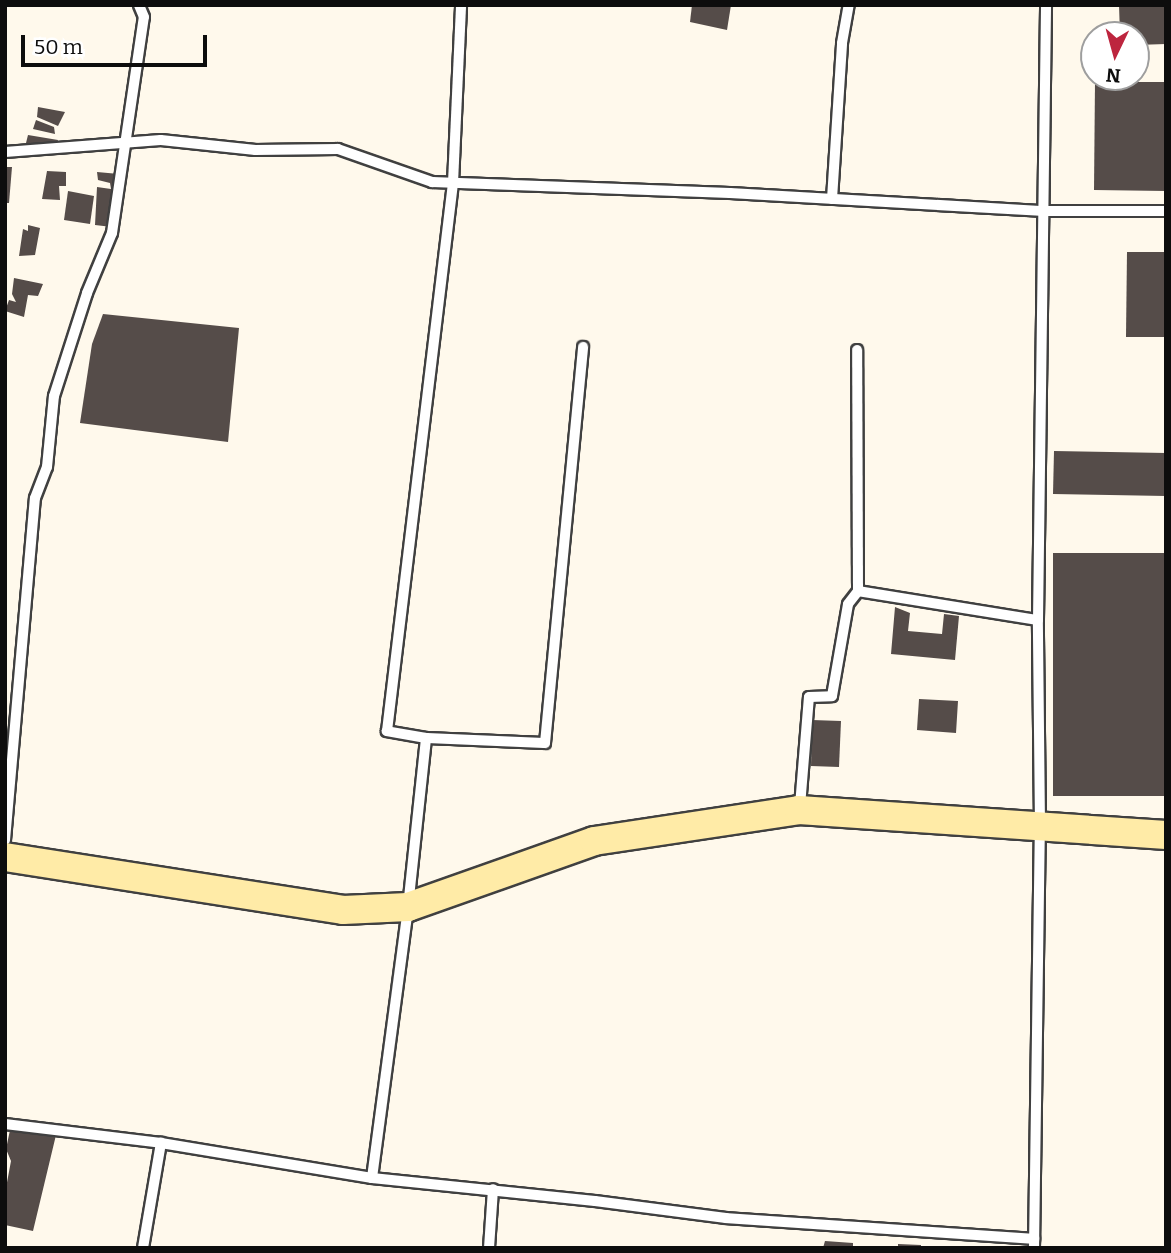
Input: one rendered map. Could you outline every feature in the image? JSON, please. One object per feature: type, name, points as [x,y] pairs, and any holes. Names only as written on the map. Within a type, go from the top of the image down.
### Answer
[{"type":"street","points":[[5,857],[342,910],[408,907],[594,841],[799,810],[1166,835]]},
{"type":"lane","points":[[5,839],[35,498],[47,467],[54,396],[87,293],[112,233],[144,17],[139,5]]},
{"type":"lane","points":[[461,5],[453,183],[387,731],[426,738],[545,743],[583,347]]},
{"type":"lane","points":[[832,199],[842,43],[849,5]]},
{"type":"lane","points":[[5,1124],[161,1143],[372,1178],[493,1189],[726,1218],[1034,1243],[1046,5]]},
{"type":"lane","points":[[5,152],[161,140],[255,150],[338,149],[432,182],[1044,211],[1166,211]]},
{"type":"lane","points":[[799,810],[809,697],[832,696],[848,604],[858,591],[858,350]]},
{"type":"lane","points":[[858,591],[1038,620]]},
{"type":"lane","points":[[372,1178],[408,907],[426,738]]},
{"type":"lane","points":[[143,1248],[161,1143]]},
{"type":"lane","points":[[489,1248],[493,1189]]},
{"type":"building","points":[[692,5],[731,5],[727,30],[690,22]]},
{"type":"building","points":[[1119,5],[1166,5],[1166,44],[1150,45],[1150,21],[1120,21]]},
{"type":"building","points":[[1150,82],[1166,82],[1166,191],[1094,190],[1095,91],[1150,91]]},
{"type":"building","points":[[38,107],[65,112],[58,126],[37,117]]},
{"type":"building","points":[[36,120],[54,127],[55,134],[33,129]]},
{"type":"building","points":[[28,135],[58,140],[54,155],[23,155]]},
{"type":"building","points":[[5,167],[12,167],[9,203],[5,203]]},
{"type":"building","points":[[47,171],[66,172],[66,186],[59,186],[60,200],[42,199]]},
{"type":"building","points":[[97,172],[119,174],[112,227],[95,225],[97,187],[111,189],[110,183],[98,180]]},
{"type":"building","points":[[68,191],[94,196],[90,224],[64,220]]},
{"type":"building","points":[[28,225],[40,228],[35,255],[19,256],[23,229],[28,231]]},
{"type":"building","points":[[1127,252],[1166,252],[1166,337],[1126,337]]},
{"type":"building","points":[[14,278],[43,284],[38,296],[28,295],[24,317],[5,311],[9,300],[16,302],[12,294]]},
{"type":"building","points":[[103,314],[239,328],[228,442],[80,423],[92,344]]},
{"type":"building","points":[[1054,451],[1166,453],[1166,496],[1053,494]]},
{"type":"building","points":[[1053,553],[1166,553],[1166,796],[1053,796]]},
{"type":"building","points":[[895,607],[910,613],[908,631],[942,634],[944,614],[959,616],[955,660],[891,654]]},
{"type":"building","points":[[919,699],[958,701],[956,733],[917,730]]},
{"type":"building","points":[[812,720],[841,721],[839,767],[811,766]]},
{"type":"building","points":[[10,1130],[56,1135],[33,1231],[5,1225],[5,1193],[11,1161],[6,1149]]},
{"type":"building","points":[[825,1241],[853,1243],[853,1248],[823,1248]]},
{"type":"building","points":[[898,1244],[921,1245],[921,1248],[898,1248]]}]
